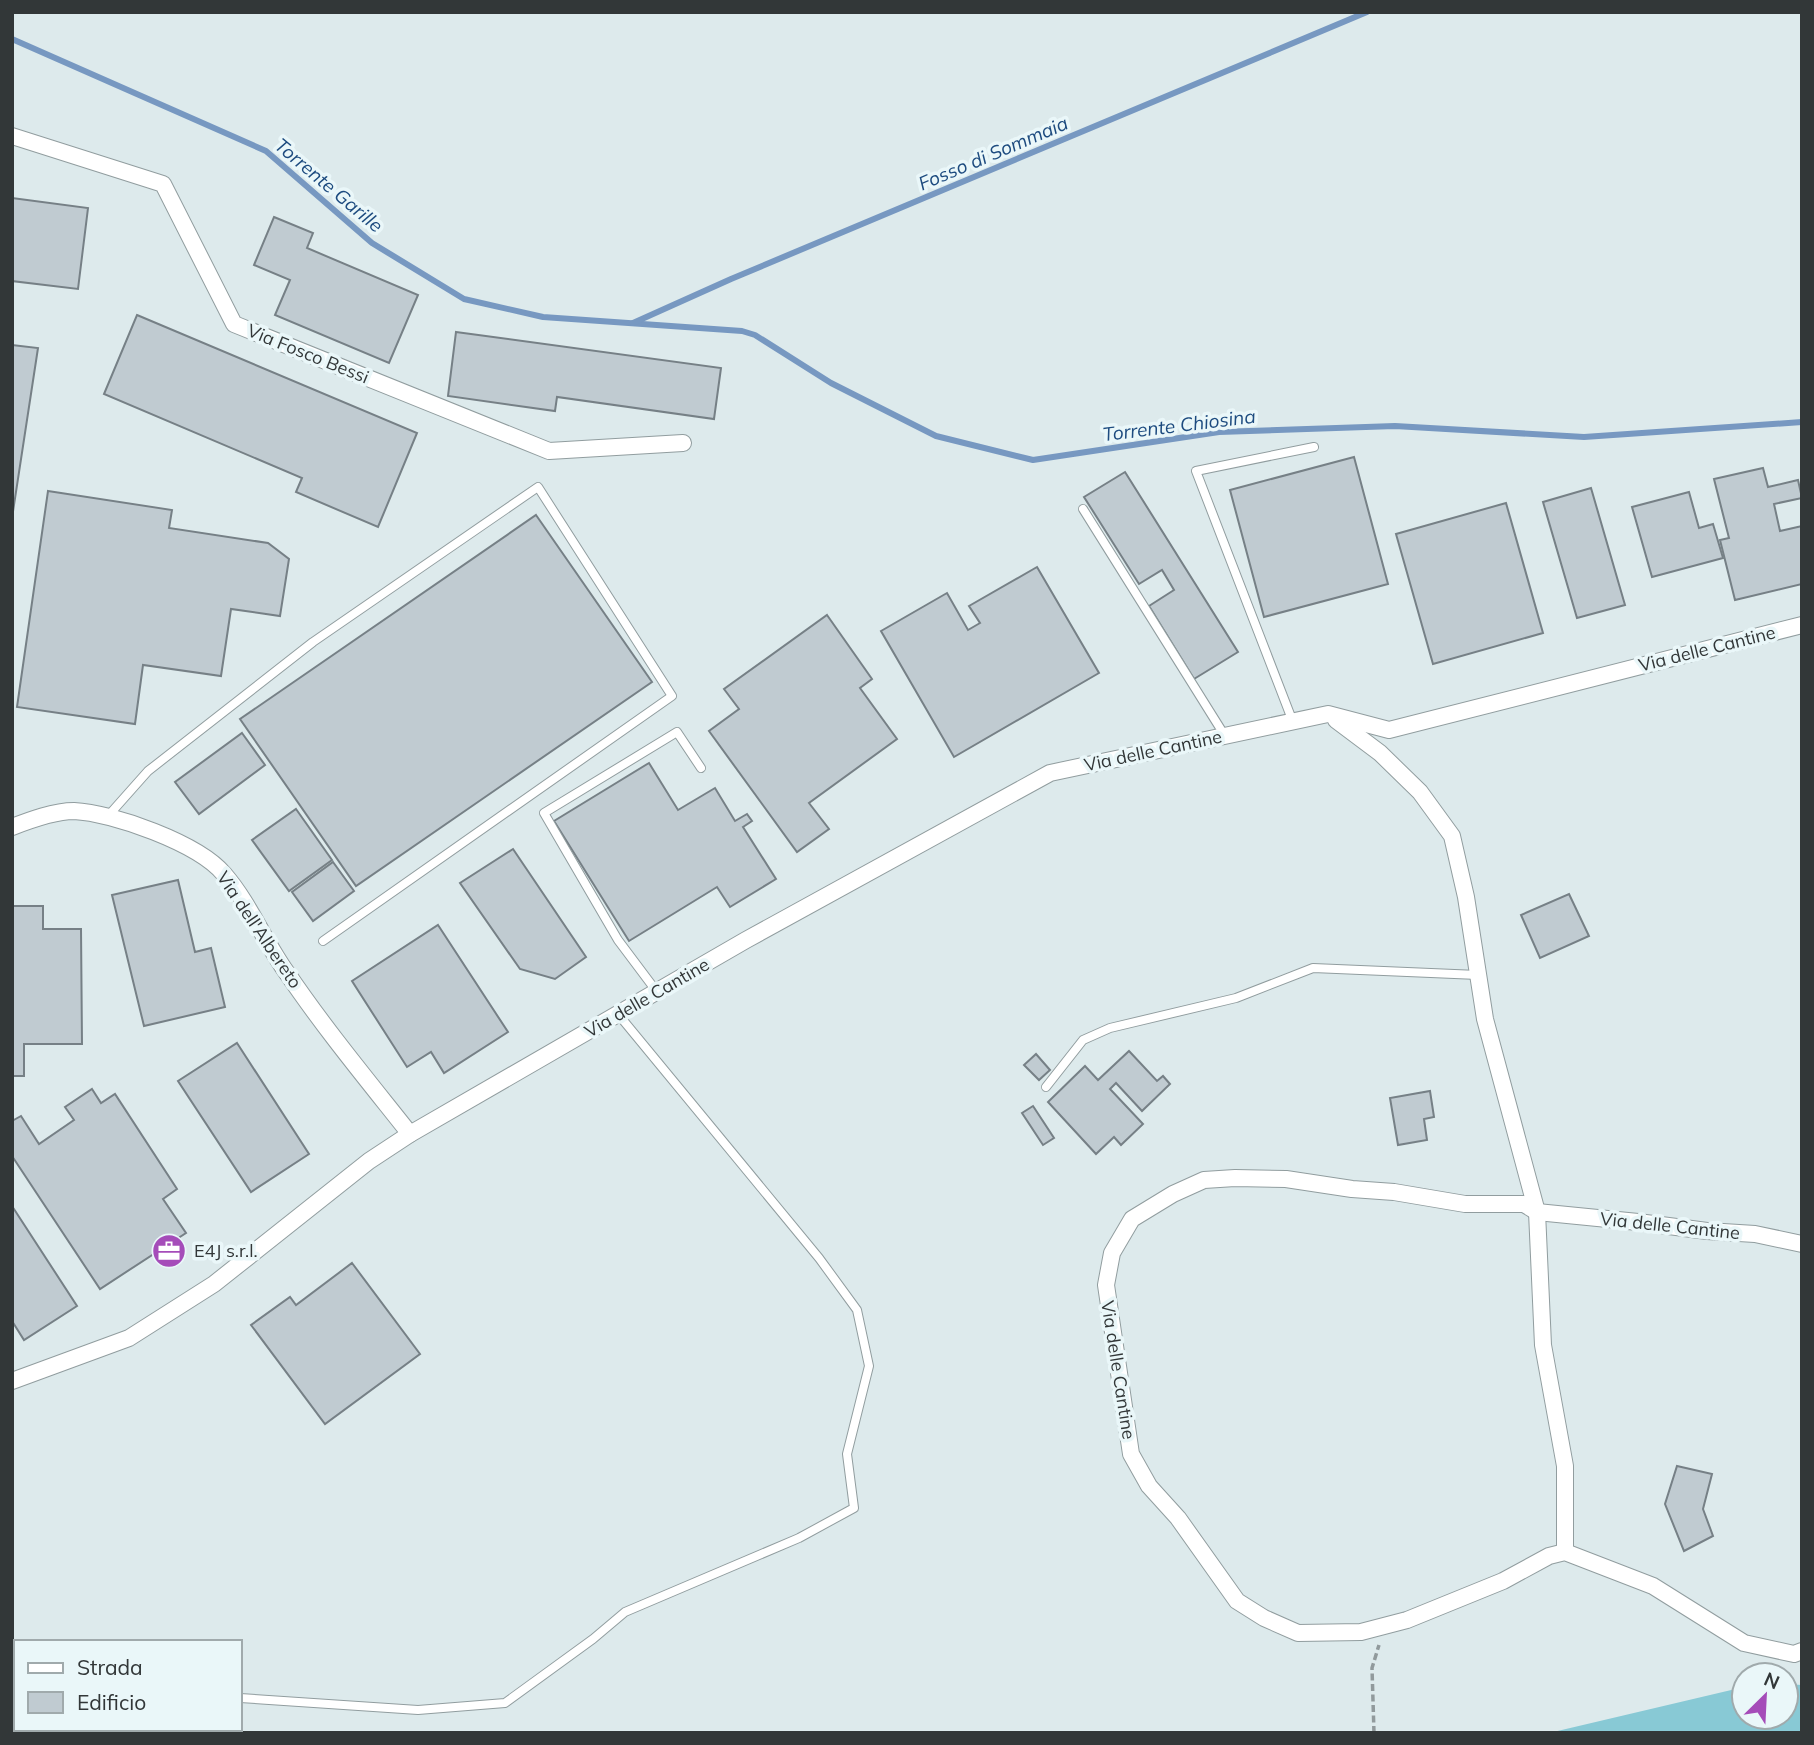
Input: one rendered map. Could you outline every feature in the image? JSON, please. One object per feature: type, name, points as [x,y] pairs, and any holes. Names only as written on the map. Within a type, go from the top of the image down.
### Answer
[{"type":"street","name":"Via Fosco Bessi","points":[[12,136],[163,184],[234,324],[549,451],[683,443]]},
{"type":"street","name":"Via delle Cantine","points":[[12,1381],[129,1338],[214,1284],[369,1161],[410,1134],[746,940],[1050,773],[1328,714],[1389,730],[1802,625]]},
{"type":"street","points":[[1328,714],[1380,753],[1420,792],[1452,836],[1466,897],[1485,1019],[1537,1212],[1543,1345],[1565,1465],[1565,1552],[1653,1586],[1744,1643],[1794,1654],[1802,1651]]},
{"type":"street","name":"Via dell'Albereto","points":[[12,827],[32,819],[71,811],[108,816],[188,848],[223,872],[286,972],[410,1134]]},
{"type":"street","name":"Via delle Cantine","points":[[1565,1552],[1549,1556],[1466,1597],[1407,1620],[1361,1632],[1298,1633],[1264,1618],[1237,1601],[1178,1518],[1149,1486],[1131,1454],[1106,1285],[1112,1253],[1132,1219],[1173,1194],[1204,1180],[1286,1179],[1465,1204],[1524,1204],[1537,1212],[1755,1234],[1802,1244]]},
{"type":"lane","points":[[1293,722],[1196,471],[1314,447]]},
{"type":"lane","points":[[108,816],[148,771],[313,642],[538,487],[672,696],[323,941]]},
{"type":"lane","points":[[1083,509],[1225,736]]},
{"type":"lane","points":[[656,992],[618,940],[544,813],[677,732],[701,768]]},
{"type":"lane","points":[[1046,1087],[1083,1040],[1110,1028],[1236,998],[1313,968],[1478,975]]},
{"type":"lane","points":[[242,1698],[418,1710],[505,1703],[593,1639],[625,1612],[799,1538],[853,1508],[847,1454],[869,1366],[857,1310],[819,1258],[618,1014]]},
{"type":"path","points":[[1374,1733],[1372,1668],[1386,1625]]},
{"type":"shaded area","points":[[1802,1685],[1802,1733],[1549,1733],[1730,1690],[1730,1731],[1800,1731]]},
{"type":"building","points":[[12,198],[88,208],[78,289],[12,281]]},
{"type":"building","points":[[274,217],[313,233],[307,248],[418,295],[389,363],[275,315],[290,280],[254,265]]},
{"type":"building","points":[[137,315],[417,433],[378,527],[296,492],[302,478],[104,394]]},
{"type":"building","points":[[456,332],[721,368],[714,419],[557,397],[555,411],[448,396]]},
{"type":"building","points":[[12,345],[38,348],[12,518]]},
{"type":"building","points":[[1354,457],[1388,584],[1264,617],[1230,490]]},
{"type":"building","points":[[1763,468],[1768,487],[1798,480],[1802,498],[1774,504],[1780,531],[1802,526],[1802,584],[1735,600],[1720,540],[1729,538],[1714,479]]},
{"type":"building","points":[[1125,472],[1238,652],[1194,679],[1149,606],[1174,590],[1162,570],[1139,584],[1084,497]]},
{"type":"building","points":[[1591,488],[1625,605],[1577,618],[1543,502]]},
{"type":"building","points":[[48,491],[172,510],[169,528],[268,543],[289,559],[280,616],[231,609],[221,676],[143,665],[135,724],[17,707]]},
{"type":"building","points":[[1689,492],[1699,528],[1713,524],[1723,558],[1652,577],[1632,507]]},
{"type":"building","points":[[1506,503],[1543,633],[1433,664],[1396,534]]},
{"type":"building","points":[[536,515],[652,682],[356,886],[240,719]]},
{"type":"building","points":[[1037,567],[1099,673],[954,757],[881,631],[947,593],[968,630],[980,623],[969,606]]},
{"type":"building","points":[[827,615],[872,679],[860,688],[897,739],[809,803],[829,829],[797,852],[709,731],[739,709],[724,689]]},
{"type":"building","points":[[242,733],[265,765],[199,814],[175,782]]},
{"type":"building","points":[[649,763],[678,810],[715,788],[735,821],[747,814],[752,821],[743,827],[776,879],[730,907],[717,887],[629,941],[554,821]]},
{"type":"building","points":[[296,809],[332,860],[289,891],[252,840]]},
{"type":"building","points":[[513,849],[586,957],[555,979],[520,969],[460,883]]},
{"type":"building","points":[[333,862],[354,891],[313,921],[292,892]]},
{"type":"building","points":[[178,880],[195,952],[211,948],[225,1007],[144,1026],[112,895]]},
{"type":"building","points":[[1569,894],[1589,936],[1540,958],[1521,915]]},
{"type":"building","points":[[12,906],[43,906],[43,929],[81,929],[82,1044],[24,1044],[24,1076],[12,1076]]},
{"type":"building","points":[[438,925],[508,1032],[444,1073],[431,1052],[407,1067],[352,981]]},
{"type":"building","points":[[237,1043],[309,1154],[251,1192],[178,1081]]},
{"type":"building","points":[[1129,1051],[1157,1081],[1163,1076],[1170,1084],[1142,1111],[1116,1083],[1110,1089],[1143,1124],[1121,1145],[1114,1137],[1096,1154],[1048,1102],[1085,1066],[1098,1080]]},
{"type":"building","points":[[1036,1054],[1050,1070],[1039,1080],[1024,1065]]},
{"type":"building","points":[[92,1089],[101,1103],[115,1094],[177,1189],[163,1199],[186,1233],[100,1289],[12,1156],[12,1121],[21,1116],[39,1144],[74,1120],[65,1107]]},
{"type":"building","points":[[1430,1091],[1434,1117],[1424,1119],[1427,1140],[1398,1145],[1390,1098]]},
{"type":"building","points":[[1033,1106],[1054,1138],[1043,1145],[1022,1113]]},
{"type":"building","points":[[12,1206],[77,1306],[24,1340],[12,1321]]},
{"type":"building","points":[[352,1263],[420,1354],[325,1424],[251,1325],[290,1297],[296,1305]]},
{"type":"building","points":[[1677,1466],[1712,1474],[1703,1509],[1713,1536],[1684,1551],[1665,1504]]},
{"type":"waterway","name":"Fosso di Sommaia","points":[[633,323],[731,279],[1367,12]]},
{"type":"waterway","name":"Torrente Chiosina","points":[[12,39],[266,151],[372,243],[464,299],[543,317],[742,331],[755,335],[831,383],[936,436],[1033,460],[1219,432],[1395,426],[1584,437],[1802,422]]},
{"type":"place","name":"E4J s.r.l.","points":[[169,1251]]},
{"type":"water label","name":"Torrente Garille","points":[[329,185]]}]
